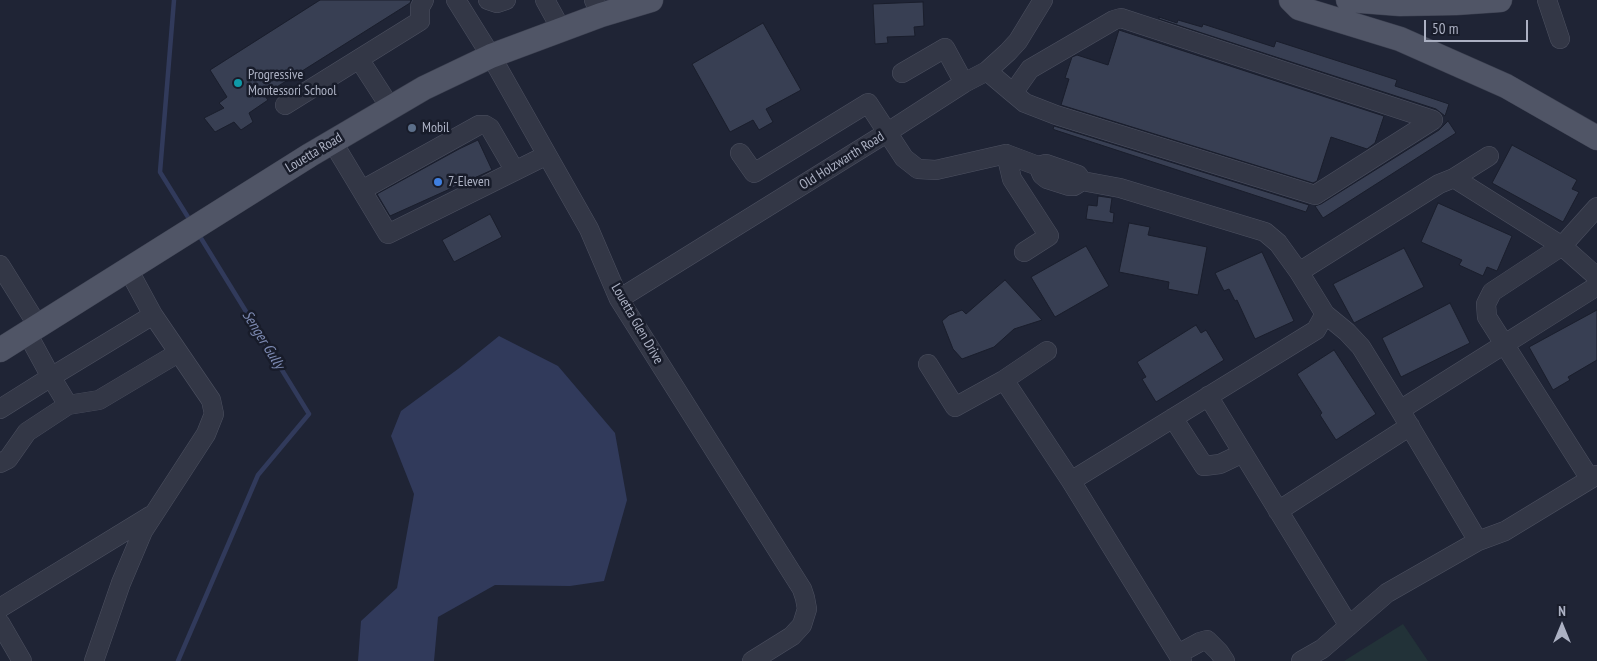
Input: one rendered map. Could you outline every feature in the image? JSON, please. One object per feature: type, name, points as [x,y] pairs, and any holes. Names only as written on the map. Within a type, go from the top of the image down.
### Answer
[{"type":"main road","name":"Louetta Road","points":[[0,350],[332,141],[424,88],[492,56],[561,29],[598,7],[651,0]]},
{"type":"main road","points":[[1291,0],[1299,8],[1400,39],[1506,86],[1597,138]]},
{"type":"main road","points":[[1348,0],[1400,4],[1500,0]]},
{"type":"street","points":[[488,0],[497,3],[506,0]]},
{"type":"street","points":[[545,0],[561,29]]},
{"type":"street","name":"Old Holzwarth Road","points":[[619,299],[987,70],[1018,41],[1043,0]]},
{"type":"street","points":[[1547,0],[1560,39]]},
{"type":"street","name":"Louetta Glen Drive","points":[[459,1],[589,229],[619,299],[806,598],[807,608],[802,625],[792,636],[752,661]]},
{"type":"street","points":[[285,105],[420,21],[420,2]]},
{"type":"street","points":[[987,70],[1013,93],[1025,103],[1056,115],[1315,195],[1433,120],[1121,18],[1114,20],[1030,69],[1013,93]]},
{"type":"street","points":[[902,73],[945,48],[964,83]]},
{"type":"street","points":[[359,59],[390,107]]},
{"type":"street","points":[[740,153],[754,173],[868,103],[904,158],[918,169],[936,170],[1006,154],[1038,166],[1046,164],[1078,174],[1082,181],[1120,188],[1265,232],[1278,242],[1326,314],[1347,332],[1360,347],[1410,426],[1478,541]]},
{"type":"street","points":[[362,190],[479,126],[485,125],[490,128],[515,171]]},
{"type":"street","points":[[332,141],[388,234],[548,155]]},
{"type":"street","points":[[1006,154],[1012,179],[1049,236],[1024,252]]},
{"type":"street","points":[[1299,272],[1439,184],[1454,178],[1489,156]]},
{"type":"street","points":[[1454,178],[1562,246],[1597,277]]},
{"type":"street","points":[[1301,661],[1322,649],[1387,592],[1478,541],[1505,531],[1594,477],[1487,317],[1486,304],[1492,292],[1562,246],[1597,207]]},
{"type":"street","points":[[0,265],[32,329],[51,378],[68,405]]},
{"type":"street","points":[[94,661],[143,531],[206,434],[214,414],[210,400],[153,315],[128,269]]},
{"type":"street","points":[[1400,410],[1597,286]]},
{"type":"street","points":[[1071,481],[1316,330],[1326,314]]},
{"type":"street","points":[[0,409],[153,315]]},
{"type":"street","points":[[928,364],[955,407],[1004,380],[1047,351]]},
{"type":"street","points":[[0,463],[8,459],[27,432],[68,405],[99,400],[178,353]]},
{"type":"street","points":[[1004,380],[1071,481],[1180,657],[1200,642],[1206,640],[1220,652],[1225,661]]},
{"type":"street","points":[[1208,396],[1349,626]]},
{"type":"street","points":[[1173,418],[1204,466],[1220,464],[1243,453]]},
{"type":"street","points":[[1278,511],[1410,426]]},
{"type":"street","points":[[0,608],[155,513]]},
{"type":"street","points":[[0,623],[22,661]]},
{"type":"shaded area","points":[[1403,624],[1428,661],[1344,661]]},
{"type":"water","points":[[499,336],[558,366],[615,433],[627,500],[604,581],[570,586],[495,585],[438,617],[434,661],[358,661],[361,621],[397,588],[414,494],[391,436],[401,411]]},
{"type":"building","points":[[320,0],[411,0],[410,3],[264,95],[268,100],[249,113],[253,122],[241,130],[234,122],[215,132],[204,118],[224,108],[219,103],[227,97],[210,70]]},
{"type":"building","points":[[923,2],[924,26],[914,27],[915,36],[887,37],[888,43],[875,44],[873,4]]},
{"type":"building","points":[[1159,17],[1177,23],[1178,20],[1202,27],[1203,24],[1274,47],[1276,41],[1397,80],[1395,86],[1449,104],[1445,116],[1436,109],[1159,19]]},
{"type":"building","points":[[763,23],[801,90],[766,109],[773,122],[759,130],[753,120],[730,132],[692,64]]},
{"type":"building","points":[[1119,30],[1384,116],[1375,143],[1367,149],[1331,137],[1317,181],[1313,183],[1061,105],[1069,79],[1065,78],[1072,57],[1077,55],[1108,65]]},
{"type":"building","points":[[1448,121],[1456,133],[1323,218],[1315,206],[1439,130]]},
{"type":"building","points":[[1054,126],[1309,205],[1306,212],[1055,130],[1053,129]]},
{"type":"building","points":[[478,140],[492,170],[390,216],[377,194]]},
{"type":"building","points":[[1512,145],[1577,180],[1572,189],[1579,192],[1563,222],[1492,183]]},
{"type":"building","points":[[1098,196],[1112,198],[1110,212],[1114,213],[1113,223],[1086,219],[1088,205],[1097,206]]},
{"type":"building","points":[[1438,203],[1512,236],[1497,271],[1487,267],[1483,276],[1459,265],[1462,260],[1421,242]]},
{"type":"building","points":[[490,214],[502,237],[454,262],[442,240]]},
{"type":"building","points":[[1129,223],[1150,227],[1148,235],[1207,247],[1198,295],[1168,289],[1169,282],[1119,272]]},
{"type":"building","points":[[1086,246],[1109,286],[1055,317],[1031,277]]},
{"type":"building","points":[[1404,248],[1424,287],[1354,323],[1333,284]]},
{"type":"building","points":[[1262,252],[1294,321],[1255,339],[1237,300],[1235,301],[1229,289],[1224,291],[1215,273]]},
{"type":"building","points":[[1005,280],[1042,320],[1014,329],[994,347],[962,359],[953,349],[942,321],[949,315],[962,310],[966,314]]},
{"type":"building","points":[[1450,303],[1470,343],[1401,377],[1382,338]]},
{"type":"building","points":[[1597,310],[1597,360],[1568,377],[1570,380],[1553,390],[1529,347]]},
{"type":"building","points":[[1196,325],[1201,333],[1206,330],[1224,360],[1156,402],[1142,379],[1146,377],[1137,362]]},
{"type":"building","points":[[1334,350],[1376,414],[1336,440],[1320,415],[1322,413],[1297,374]]},
{"type":"waterway","name":"Senger Gully","points":[[174,0],[160,172],[191,222]]},
{"type":"waterway","name":"Senger Gully","points":[[178,661],[258,475],[309,414],[199,235]]},
{"type":"place","name":"Progressive Montessori School","points":[[238,83]]},
{"type":"place","name":"Mobil","points":[[412,128]]},
{"type":"place","name":"7-Eleven","points":[[438,182]]}]
